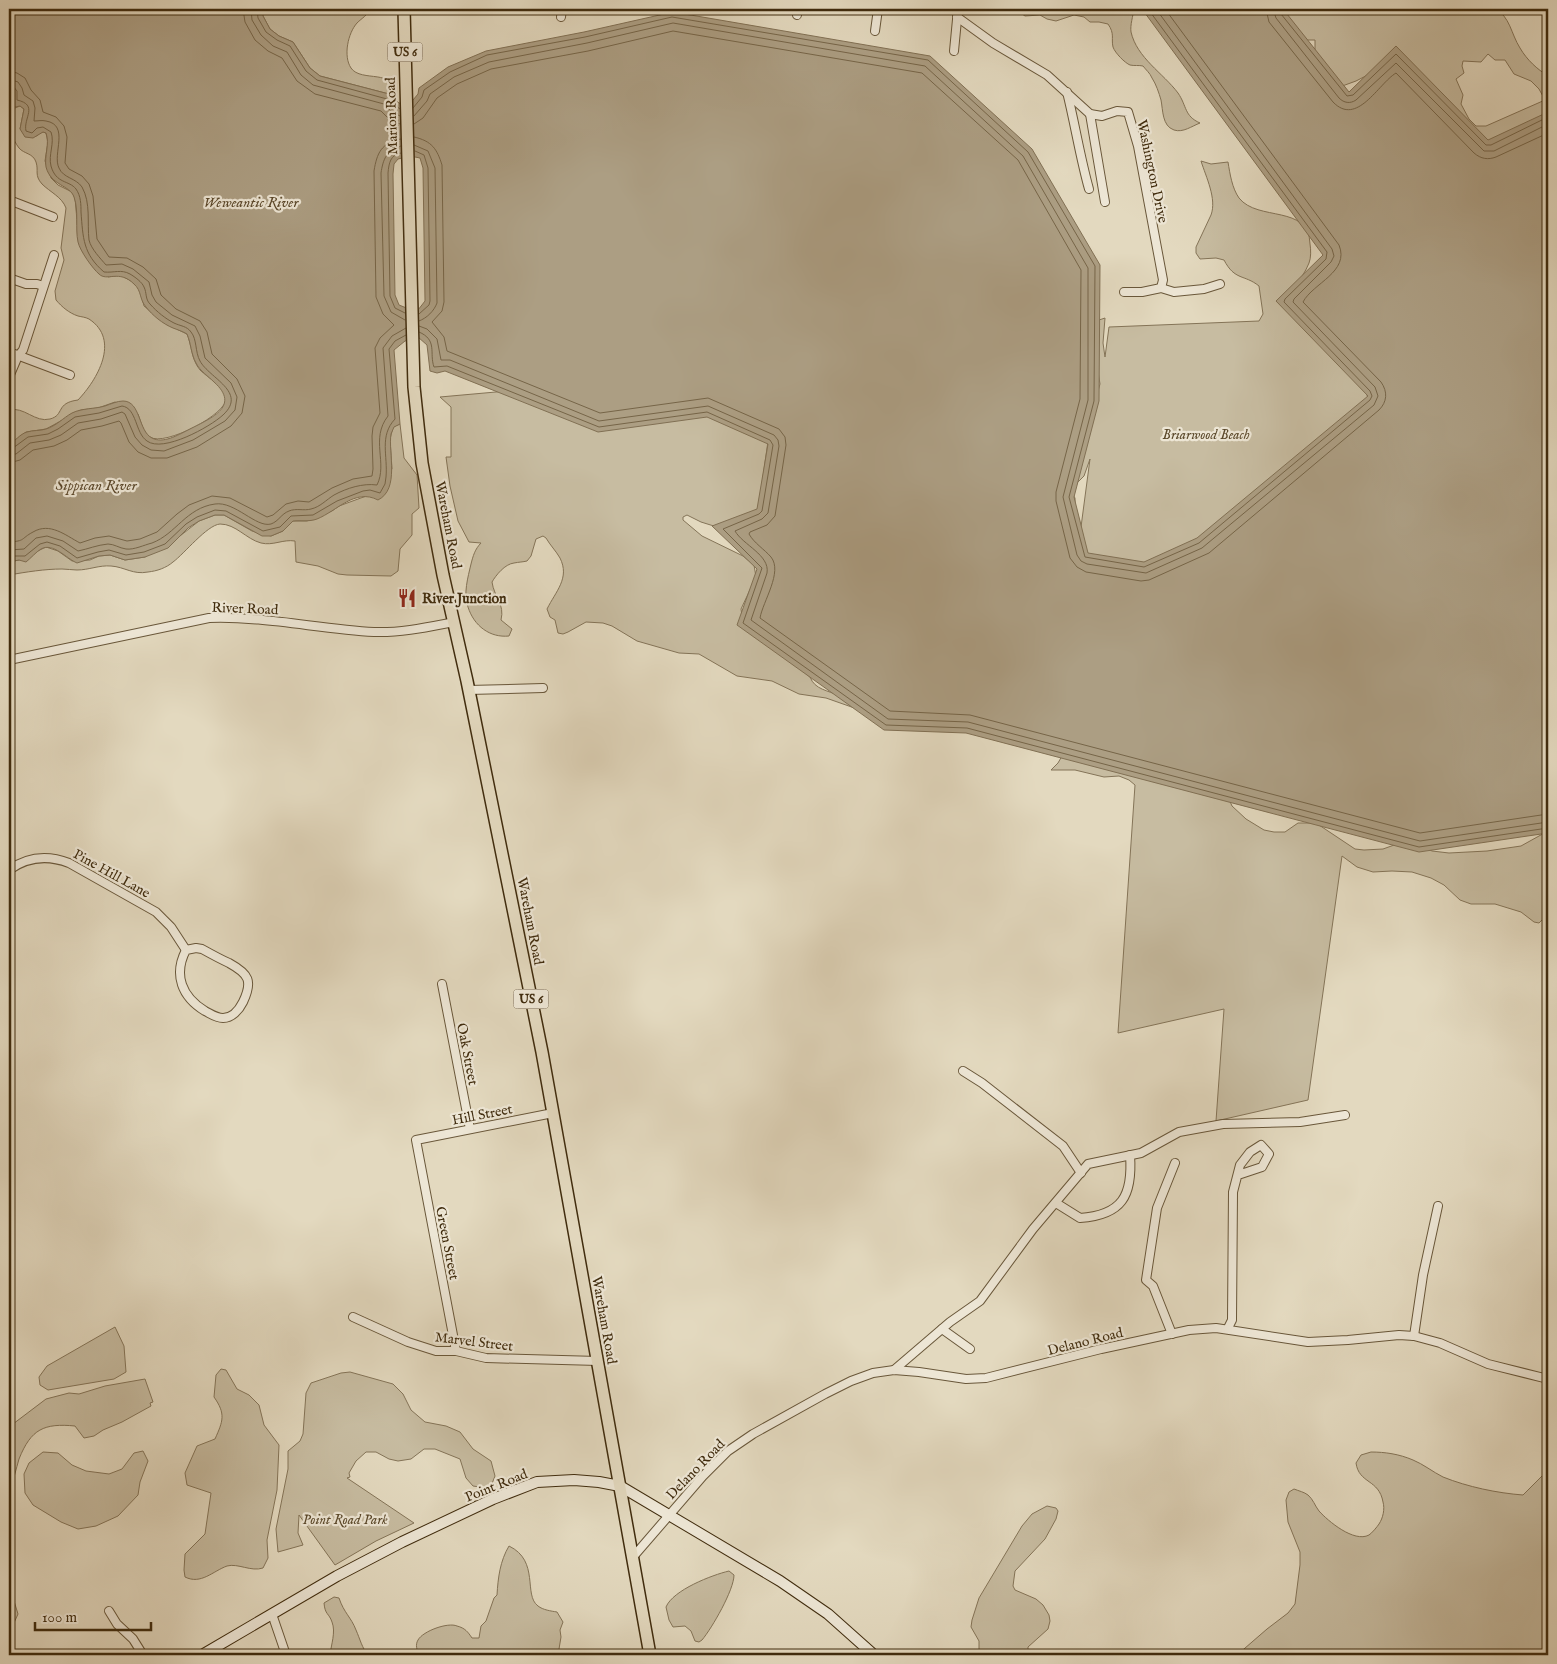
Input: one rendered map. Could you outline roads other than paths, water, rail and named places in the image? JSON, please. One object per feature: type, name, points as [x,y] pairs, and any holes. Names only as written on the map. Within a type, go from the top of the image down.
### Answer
[{"type":"main road","name":"Marion Road","points":[[404,9],[409,222]]},
{"type":"main road","name":"Wareham Road","points":[[409,222],[413,304],[414,387],[422,463],[553,1113],[650,1655]]},
{"type":"street","points":[[875,31],[878,9]]},
{"type":"street","points":[[954,51],[958,13]]},
{"type":"street","points":[[958,13],[993,43],[1047,75],[1090,114],[1105,202]]},
{"type":"street","points":[[1066,92],[1072,112],[1079,155],[1089,189]]},
{"type":"street","name":"Washington Drive","points":[[1090,114],[1102,116],[1117,111],[1128,112],[1140,154],[1163,280],[1161,288]]},
{"type":"street","points":[[9,200],[53,217]]},
{"type":"street","points":[[9,377],[18,356],[23,350],[54,255]]},
{"type":"street","points":[[9,278],[26,284],[44,286]]},
{"type":"street","points":[[1124,292],[1142,292],[1161,288],[1174,292],[1204,289],[1220,284]]},
{"type":"street","points":[[9,352],[70,375]]},
{"type":"street","name":"River Road","points":[[9,660],[209,618],[241,618],[374,632],[403,630],[454,622]]},
{"type":"street","points":[[468,690],[543,688]]},
{"type":"street","name":"Pine Hill Lane","points":[[9,870],[22,862],[36,858],[56,859],[69,863],[156,912],[171,926],[186,950]]},
{"type":"street","points":[[202,949],[240,969],[245,974],[249,985],[247,994],[240,1008],[232,1015],[222,1018],[214,1016],[193,1003],[187,996],[183,986],[181,964],[186,950],[202,949]]},
{"type":"street","name":"Oak Street","points":[[442,984],[470,1129]]},
{"type":"street","points":[[963,1071],[982,1082],[1063,1146],[1081,1173]]},
{"type":"street","name":"Hill Street","points":[[416,1140],[553,1113]]},
{"type":"street","points":[[894,1370],[942,1329],[980,1301],[1033,1229],[1088,1164],[1141,1153],[1179,1132],[1224,1124],[1300,1122],[1344,1115]]},
{"type":"street","name":"Green Street","points":[[416,1140],[456,1351]]},
{"type":"street","points":[[1056,1203],[1080,1218],[1104,1215],[1115,1208],[1124,1197],[1129,1185],[1131,1172],[1130,1156]]},
{"type":"street","points":[[1172,1334],[1153,1286],[1146,1280],[1157,1208],[1175,1163]]},
{"type":"street","points":[[1228,1328],[1232,1320],[1233,1192],[1238,1175]]},
{"type":"street","points":[[1414,1336],[1423,1275],[1438,1206]]},
{"type":"street","name":"Marvel Street","points":[[353,1317],[417,1345],[436,1351],[456,1351],[486,1358],[598,1361]]},
{"type":"street","name":"Delano Road","points":[[633,1558],[716,1461],[743,1440],[852,1381],[873,1373],[894,1370],[966,1379],[986,1378],[1101,1349],[1172,1334],[1207,1328],[1228,1328],[1308,1342],[1399,1335],[1414,1336],[1440,1343],[1488,1364],[1548,1379]]},
{"type":"street","points":[[942,1329],[970,1349]]},
{"type":"street","name":"Point Road","points":[[202,1655],[337,1576],[402,1542],[493,1499],[537,1482],[574,1480],[620,1486],[780,1581],[828,1614],[874,1655]]},
{"type":"street","points":[[109,1612],[117,1624],[133,1639],[143,1655]]},
{"type":"street","points":[[272,1614],[286,1655]]},
{"type":"street","points":[[657,1655],[671,1655]]},
{"type":"water","points":[[9,9],[262,9],[263,16],[270,29],[279,36],[293,42],[310,68],[320,76],[389,94],[399,103],[408,106],[418,94],[419,88],[448,67],[486,51],[673,12],[930,56],[1032,149],[1100,265],[1099,401],[1074,497],[1088,553],[1144,562],[1197,538],[1368,396],[1276,301],[1323,255],[1142,9],[1283,9],[1349,92],[1396,46],[1488,140],[1548,112],[1548,833],[1419,852],[966,733],[884,730],[737,625],[757,569],[712,526],[757,509],[768,444],[707,417],[598,432],[445,371],[437,373],[430,371],[427,345],[418,337],[405,341],[394,350],[400,424],[394,427],[391,434],[392,470],[389,488],[385,495],[378,500],[370,497],[354,499],[317,519],[293,521],[283,531],[271,536],[262,536],[224,515],[215,515],[199,521],[188,528],[168,548],[145,557],[125,560],[110,555],[99,556],[77,563],[55,549],[46,547],[39,550],[26,562],[19,560],[9,562],[9,445],[20,436],[27,432],[50,428],[76,411],[123,401],[129,402],[133,406],[147,434],[156,440],[161,440],[180,434],[213,417],[224,405],[225,398],[222,391],[198,366],[187,334],[162,322],[148,310],[142,301],[137,287],[129,280],[118,276],[102,276],[96,272],[87,260],[78,242],[74,197],[69,190],[52,178],[46,167],[46,133],[43,132],[33,138],[25,137],[20,129],[24,109],[20,106],[10,108],[12,93],[9,88]],"holes":[[[410,156],[420,158],[423,168],[425,301],[418,310],[399,305],[395,295],[393,174],[394,164],[398,159]]]},
{"type":"place","name":"River Junction","points":[[407,598]]},
{"type":"water label","name":"Weweantic River","points":[[251,202]]},
{"type":"water label","name":"Sippican River","points":[[96,485]]},
{"type":"park label","name":"Briarwood Beach","points":[[1206,434]]},
{"type":"park label","name":"Point Road Park","points":[[345,1519]]}]
